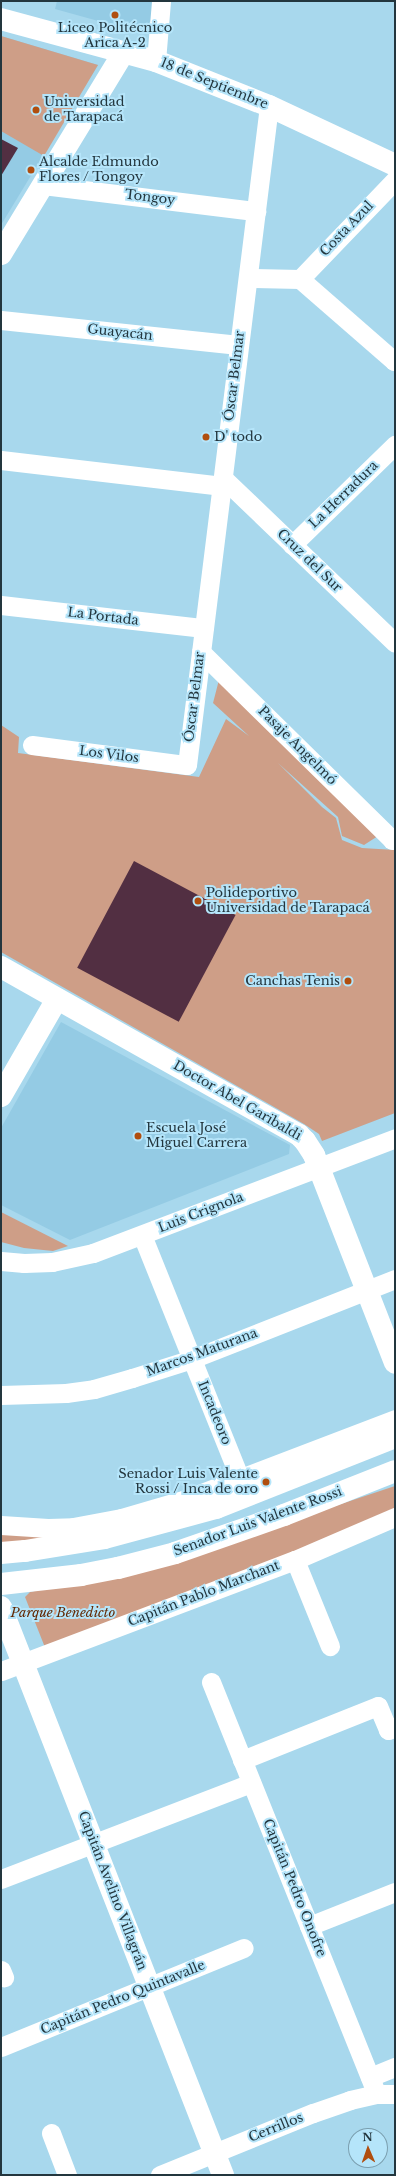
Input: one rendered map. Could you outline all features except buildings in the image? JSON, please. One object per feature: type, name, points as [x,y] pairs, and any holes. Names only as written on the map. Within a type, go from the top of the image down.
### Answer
[{"type":"street","points":[[156,61],[161,1]]},
{"type":"street","name":"18 de Septiembre","points":[[1,19],[156,61],[269,106],[395,165]]},
{"type":"street","points":[[1,254],[123,53]]},
{"type":"street","name":"Óscar Belmar","points":[[187,765],[269,106]]},
{"type":"street","name":"Costa Azul","points":[[300,279],[395,180]]},
{"type":"street","name":"Tongoy","points":[[44,185],[256,211]]},
{"type":"street","points":[[248,278],[300,279],[394,361],[395,360]]},
{"type":"street","name":"Guayacán","points":[[1,320],[239,346]]},
{"type":"street","name":"La Herradura","points":[[292,545],[395,445]]},
{"type":"street","points":[[1,460],[222,482]]},
{"type":"street","name":"Cruz del Sur","points":[[222,482],[393,638]]},
{"type":"street","name":"La Portada","points":[[1,605],[204,628]]},
{"type":"street","name":"Pasaje Angelmó","points":[[201,652],[394,839]]},
{"type":"street","name":"Los Vilos","points":[[32,745],[187,765]]},
{"type":"street","name":"Doctor Abel Garibaldi","points":[[1,967],[299,1135],[310,1147],[395,1363]]},
{"type":"street","points":[[1,1096],[57,998]]},
{"type":"street","name":"Luis Crignola","points":[[1,1261],[24,1263],[65,1260],[93,1253],[395,1138]]},
{"type":"street","name":"Incadeoro","points":[[142,1235],[240,1479]]},
{"type":"street","name":"Marcos Maturana","points":[[1,1395],[35,1395],[94,1389],[192,1359],[395,1279]]},
{"type":"street","points":[[1,1525],[48,1528],[96,1524],[155,1509],[240,1479],[395,1419]]},
{"type":"street","points":[[1,1553],[25,1551],[104,1538],[216,1508],[395,1437]]},
{"type":"street","name":"Senador Luis Valente Rossi","points":[[1,1584],[81,1575],[118,1568],[175,1553],[277,1518],[395,1471]]},
{"type":"street","name":"Capitán Pablo Marchant","points":[[1,1671],[295,1560],[395,1517]]},
{"type":"street","name":"Capitán Pablo Marchant","points":[[295,1560],[330,1646]]},
{"type":"street","name":"Capitán Avelino Villagrán","points":[[1,1608],[223,2175]]},
{"type":"street","name":"Capitán Pedro Onofre","points":[[211,1682],[309,1926],[381,2088]]},
{"type":"street","points":[[242,1760],[378,1706],[388,1730],[395,1727]]},
{"type":"street","points":[[1,1879],[252,1784]]},
{"type":"street","points":[[309,1926],[395,1892]]},
{"type":"street","name":"Capitán Pedro Quintavalle","points":[[1,2047],[244,1948]]},
{"type":"street","name":"Cerrillos","points":[[160,2175],[313,2113],[381,2088],[395,2067]]},
{"type":"street","points":[[51,2133],[67,2175]]},
{"type":"shaded area","name":"Liceo Politécnico Arica A-2","points":[[57,1],[153,1],[151,21],[138,32],[55,9]]},
{"type":"shaded area","name":"Universidad de Tarapacá","points":[[1,36],[98,65],[1,225]]},
{"type":"shaded area","name":"Escuela José Miguel Carrera","points":[[61,1022],[290,1145],[289,1154],[70,1240],[1,1205],[1,1128]]},
{"type":"green space","name":"Universidad de Tarapacá","points":[[1,36],[98,65],[44,156],[1,131]]},
{"type":"green space","name":"Polideportivo Universidad de Tarapacá","points":[[220,676],[378,836],[364,845],[342,836],[338,817],[278,763],[322,807],[336,818],[342,840],[362,848],[395,850],[395,1113],[322,1141],[319,1134],[304,1124],[1,952],[1,725],[19,737],[18,753],[199,777],[226,719],[249,736],[213,703]]},
{"type":"green space","points":[[1,1212],[68,1246],[53,1251],[24,1248],[1,1242]]},
{"type":"green space","name":"Parque Benedicto","points":[[395,1486],[395,1511],[46,1650],[25,1597],[30,1592],[82,1581],[194,1553]]},
{"type":"green space","points":[[1,1529],[64,1536],[1,1544]]},
{"type":"place","name":"Liceo Politécnico Arica A-2","points":[[115,15]]},
{"type":"place","name":"Universidad de Tarapacá","points":[[36,110]]},
{"type":"place","name":"Alcalde Edmundo Flores / Tongoy","points":[[31,170]]},
{"type":"place","name":"D' todo","points":[[206,437]]},
{"type":"place","name":"Polideportivo Universidad de Tarapacá","points":[[198,901]]},
{"type":"place","name":"Canchas Tenis","points":[[348,981]]},
{"type":"place","name":"Escuela José Miguel Carrera","points":[[138,1136]]},
{"type":"place","name":"Senador Luis Valente Rossi / Inca de oro","points":[[266,1482]]}]
